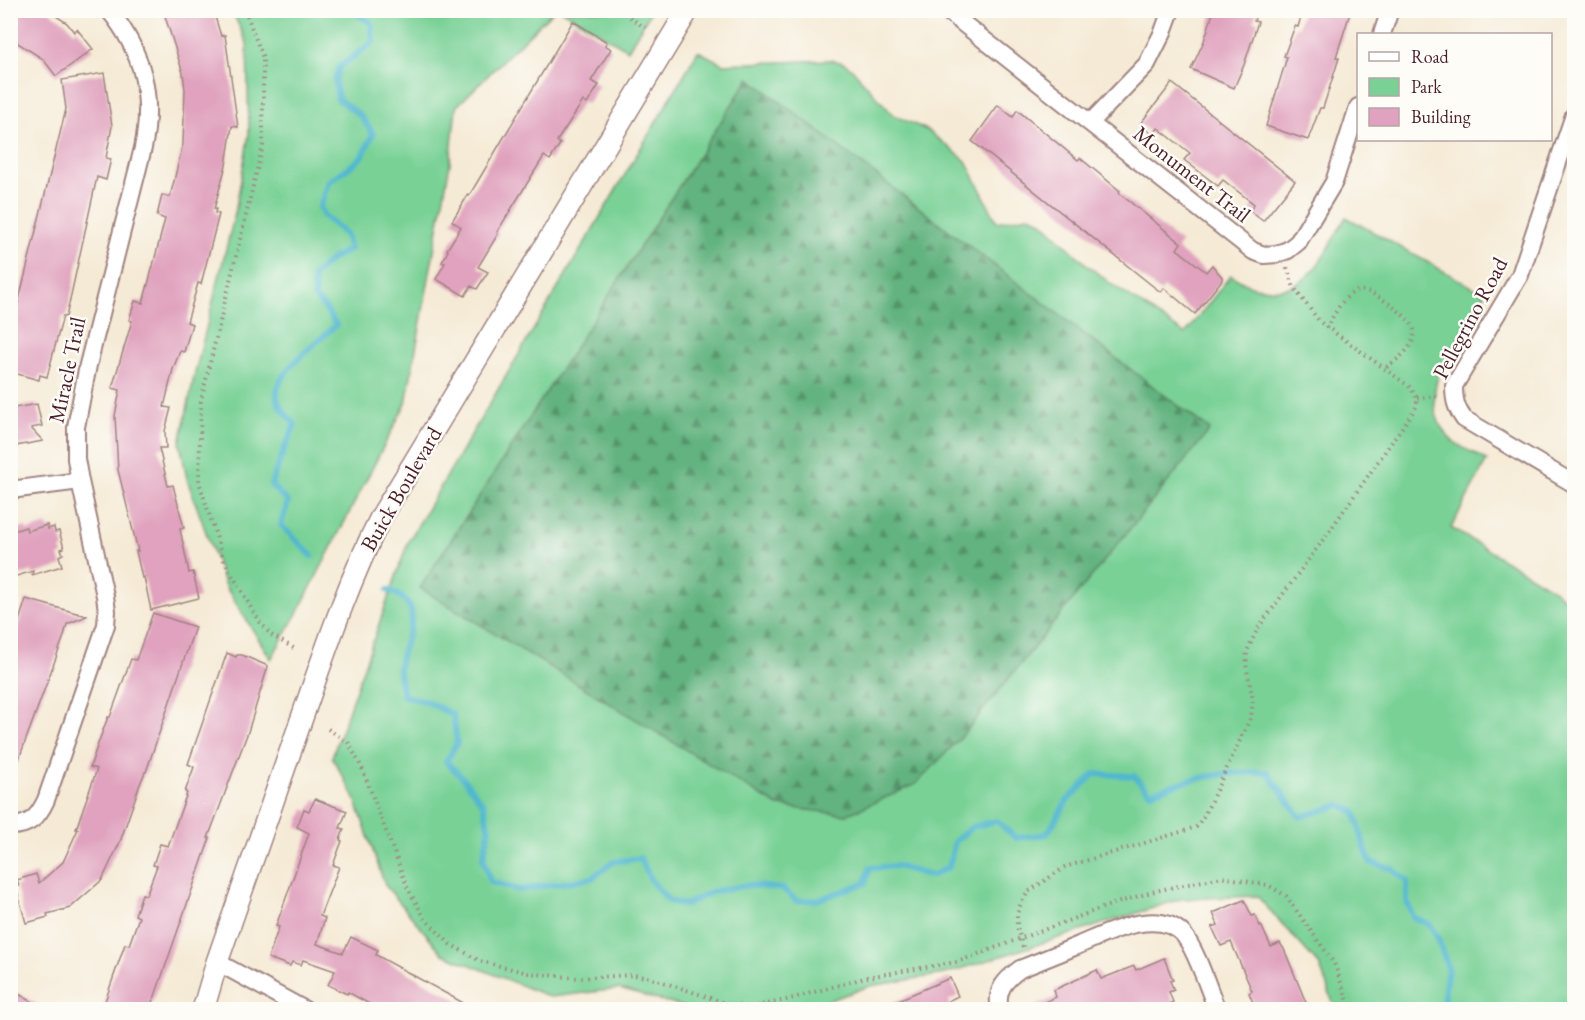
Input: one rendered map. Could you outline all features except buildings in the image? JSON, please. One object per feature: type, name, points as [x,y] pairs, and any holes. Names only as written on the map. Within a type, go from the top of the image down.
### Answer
[{"type":"street","name":"Miracle Trail","points":[[10,826],[28,824],[39,815],[106,626],[105,596],[80,481],[76,441],[80,401],[147,130],[148,104],[138,59],[124,31],[109,10]]},
{"type":"street","name":"Buick Boulevard","points":[[203,1010],[217,962],[340,611],[364,550],[396,492],[688,10]]},
{"type":"street","name":"Monument Trail","points":[[946,10],[1252,251],[1264,255],[1282,252]]},
{"type":"street","points":[[1091,122],[1147,64],[1171,10]]},
{"type":"street","points":[[1382,33],[1390,10]]},
{"type":"street","points":[[1282,252],[1298,242],[1334,182],[1357,113]]},
{"type":"street","name":"Pellegrino Road","points":[[1575,115],[1521,275],[1454,386],[1454,398],[1457,410],[1464,419],[1575,484]]},
{"type":"street","points":[[10,490],[80,481]]},
{"type":"street","points":[[1000,1010],[998,999],[1000,990],[1006,979],[1020,969],[1124,927],[1148,923],[1164,924],[1182,934],[1191,949],[1217,1010]]},
{"type":"street","points":[[217,962],[305,1010]]},
{"type":"path","points":[[245,10],[263,58],[263,145],[201,400],[199,482],[224,561],[259,621],[271,636],[297,650]]},
{"type":"path","points":[[465,10],[475,15],[487,16],[501,10]]},
{"type":"path","points":[[620,10],[645,28]]},
{"type":"path","points":[[1023,947],[1017,927],[1017,914],[1028,892],[1065,867],[1196,827],[1204,816],[1251,717],[1253,700],[1246,665],[1247,651],[1258,627],[1326,536],[1417,406],[1414,392],[1326,328],[1306,306],[1294,288],[1282,252]]},
{"type":"path","points":[[1326,328],[1349,295],[1357,291],[1374,294],[1407,318],[1414,332],[1403,355],[1384,369]]},
{"type":"path","points":[[328,729],[348,742],[362,768],[408,889],[426,920],[450,944],[480,961],[528,973],[578,978],[633,975],[651,978],[728,1004],[751,1008],[868,976],[957,962],[1113,904],[1222,877],[1268,885],[1286,897],[1334,963],[1351,1010]]},
{"type":"green space","points":[[232,11],[553,11],[456,107],[450,163],[406,403],[300,608],[271,659],[225,586],[187,479],[180,443],[235,213],[249,134],[247,43]]},
{"type":"green space","points":[[562,11],[651,11],[628,50]]},
{"type":"green space","points":[[698,51],[723,64],[832,60],[844,63],[893,115],[927,130],[966,161],[997,222],[1028,216],[1040,220],[1087,265],[1185,334],[1231,275],[1258,288],[1285,288],[1297,284],[1317,266],[1346,217],[1485,294],[1442,367],[1434,397],[1435,407],[1437,417],[1446,434],[1458,445],[1487,460],[1451,528],[1551,588],[1574,606],[1574,1009],[1335,1009],[1320,966],[1257,896],[1181,899],[945,974],[870,986],[805,1009],[691,1009],[619,989],[550,997],[443,954],[385,885],[354,796],[332,757],[408,542]]},
{"type":"green space","points":[[749,78],[1210,430],[963,735],[916,784],[846,815],[778,806],[420,588]]},
{"type":"waterway","points":[[312,556],[281,525],[288,502],[271,485],[295,425],[279,405],[277,392],[280,381],[287,371],[336,325],[315,298],[313,276],[333,258],[350,249],[346,235],[323,215],[320,207],[328,182],[363,155],[373,134],[360,115],[338,99],[335,80],[339,67],[373,42],[371,23],[350,10]]},
{"type":"waterway","points":[[388,590],[401,597],[409,605],[412,614],[399,668],[404,696],[426,701],[453,715],[457,743],[446,762],[462,777],[484,805],[489,831],[483,859],[491,882],[519,890],[592,878],[613,862],[640,858],[652,882],[669,901],[685,905],[711,892],[748,885],[783,889],[797,901],[817,900],[865,883],[870,868],[897,866],[931,876],[949,867],[955,841],[972,827],[997,821],[1016,838],[1047,834],[1067,801],[1094,774],[1134,776],[1150,793],[1208,776],[1267,772],[1300,817],[1340,805],[1355,812],[1370,862],[1392,869],[1407,881],[1407,902],[1413,917],[1430,925],[1438,939],[1448,968],[1442,1010]]}]
